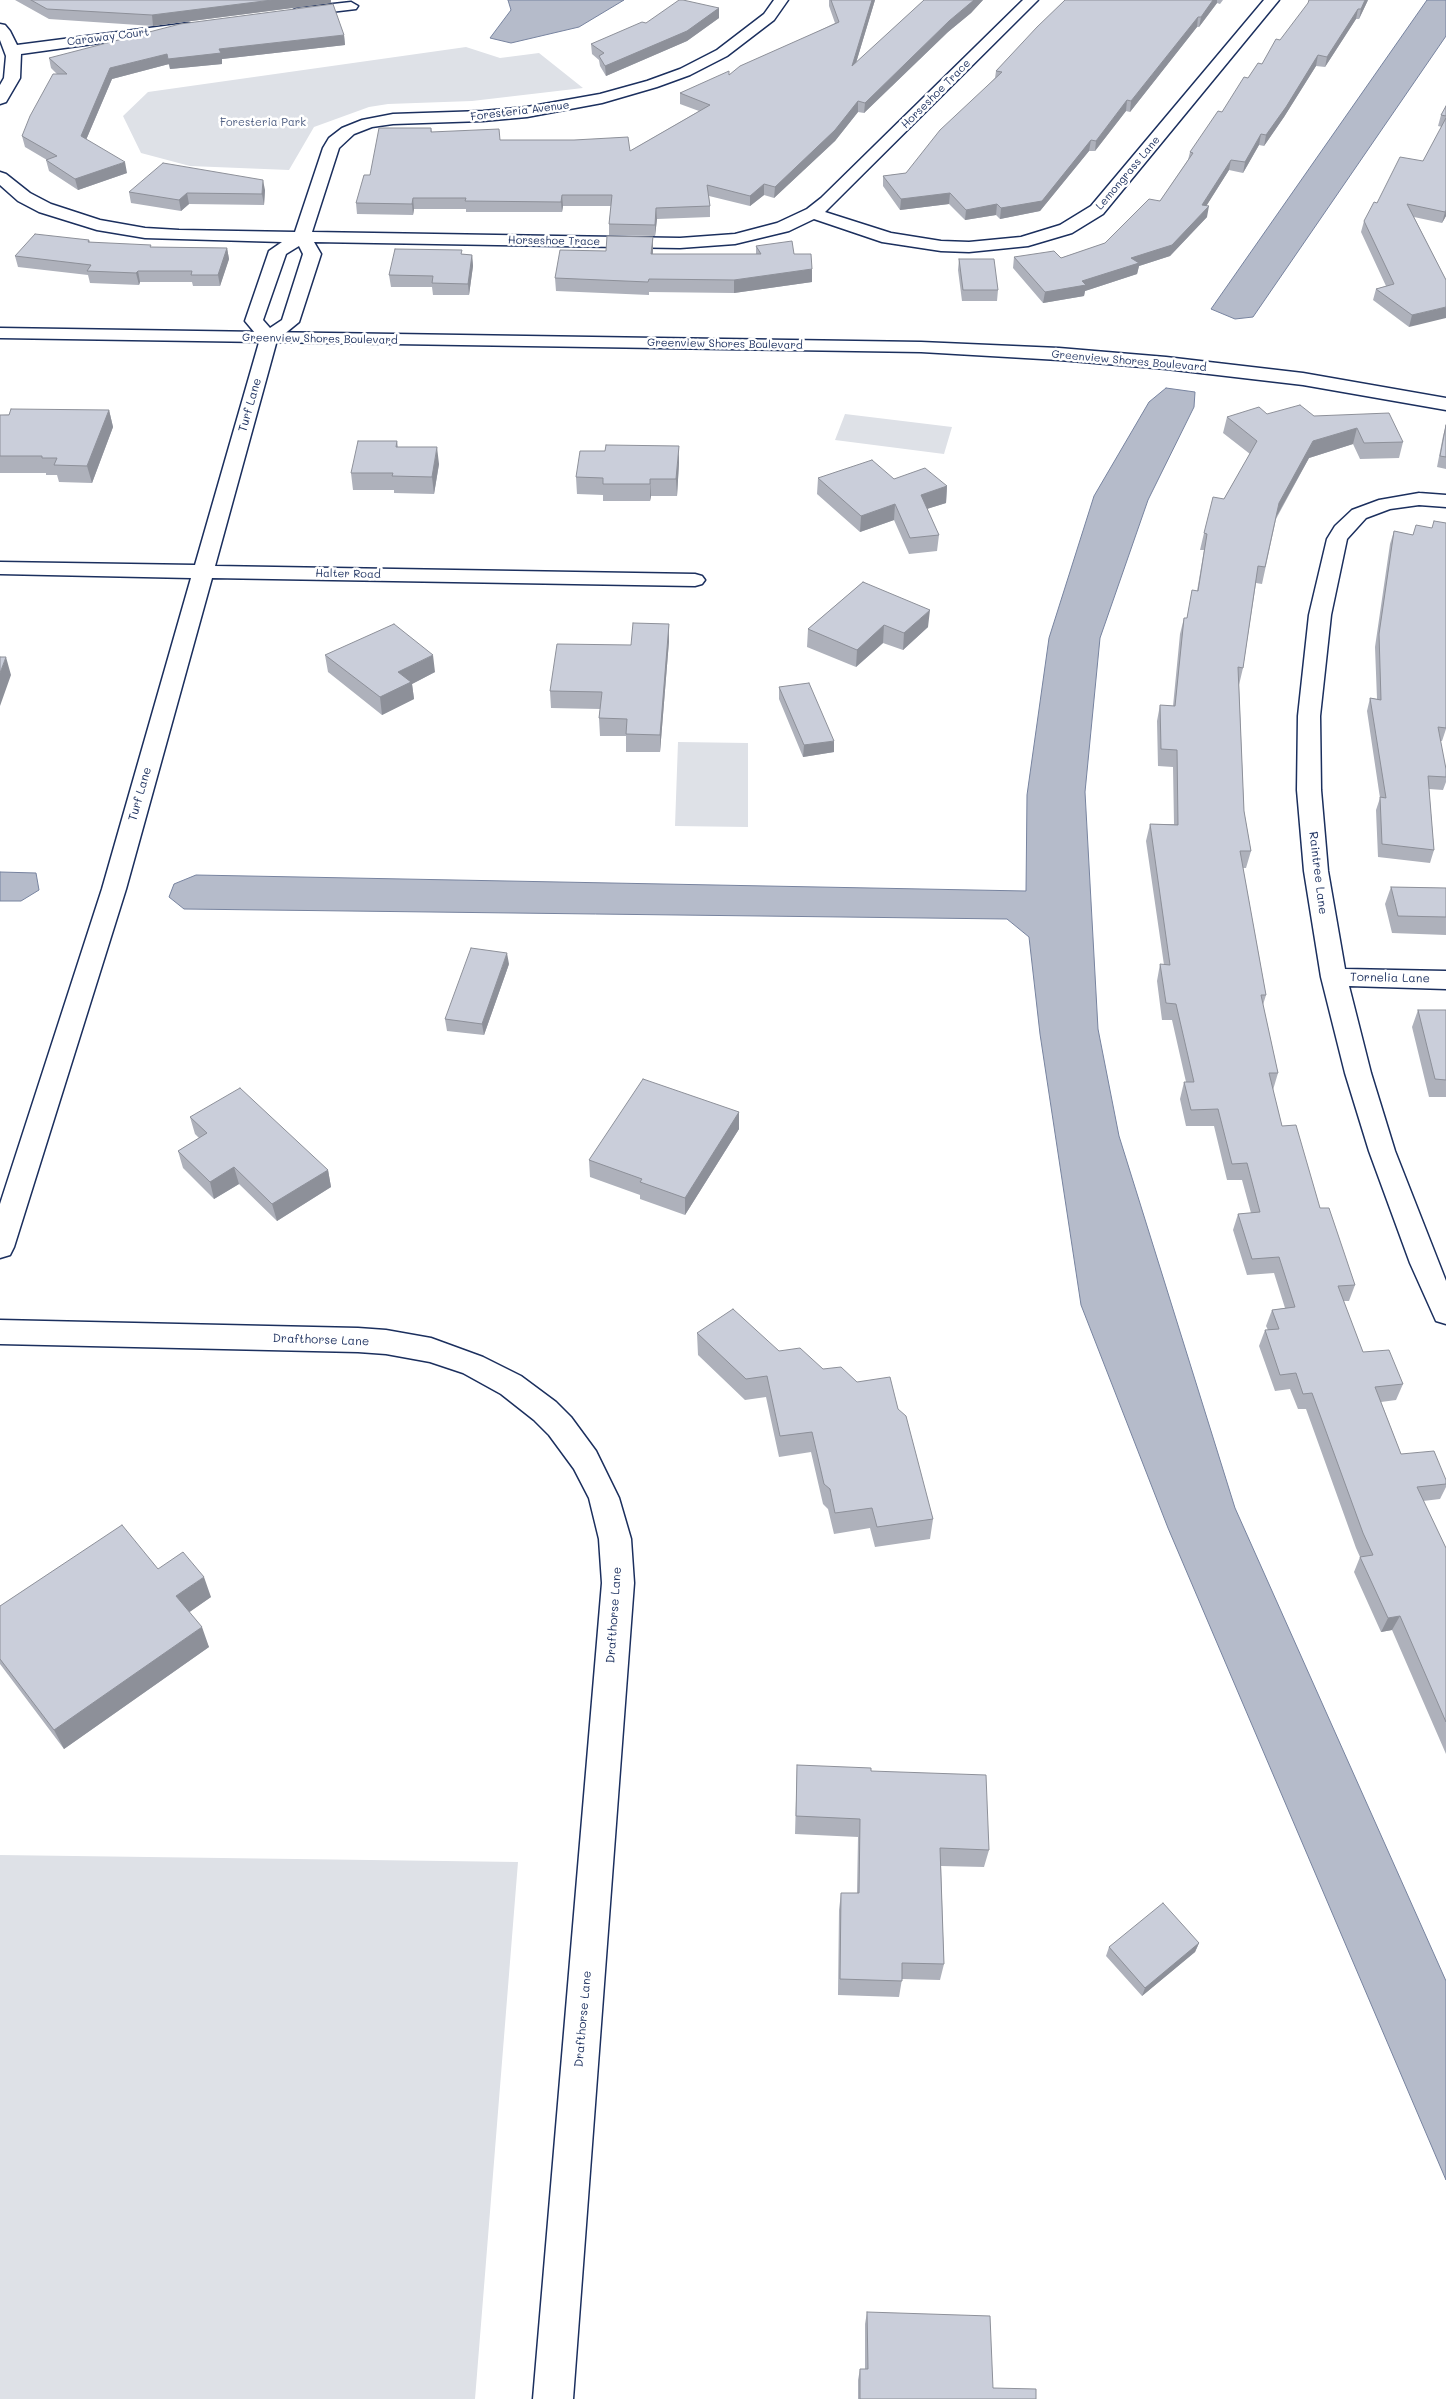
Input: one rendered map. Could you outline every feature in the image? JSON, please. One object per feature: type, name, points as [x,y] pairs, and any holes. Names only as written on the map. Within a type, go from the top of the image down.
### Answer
[{"type":"street","name":"Foresteria Avenue","points":[[302,237],[331,148],[335,141],[348,131],[368,123],[387,120],[501,114],[602,98],[676,75],[722,53],[769,17],[780,0]]},
{"type":"street","name":"Horseshoe Trace","points":[[0,177],[16,200],[69,217],[128,230],[179,235],[708,242],[760,234],[793,223],[813,213],[827,202],[1031,0]]},
{"type":"street","name":"Lemongrass Lane","points":[[813,213],[888,238],[941,246],[1004,245],[1046,237],[1066,229],[1097,210],[1272,0]]},
{"type":"street","points":[[281,15],[351,6]]},
{"type":"street","name":"Caraway Court","points":[[13,50],[204,25]]},
{"type":"street","points":[[0,28],[13,50],[14,70],[0,99]]},
{"type":"street","points":[[602,98],[616,110]]},
{"type":"street","points":[[302,237],[312,254],[290,322],[269,338],[254,321],[278,251],[302,237]]},
{"type":"street","name":"Greenview Shores Boulevard","points":[[0,333],[921,347],[1049,353],[1166,363],[1303,380],[1446,404]]},
{"type":"street","name":"Turf Lane","points":[[0,1247],[114,888],[269,338]]},
{"type":"street","name":"Raintree Lane","points":[[1446,501],[1402,501],[1372,508],[1349,521],[1337,539],[1320,615],[1309,716],[1309,790],[1316,871],[1334,977],[1358,1073],[1382,1151],[1424,1263],[1446,1314]]},
{"type":"street","name":"Halter Road","points":[[0,568],[696,580]]},
{"type":"street","name":"Tornelia Lane","points":[[1334,977],[1446,980]]},
{"type":"street","name":"Drafthorse Lane","points":[[0,1332],[358,1340],[386,1342],[431,1350],[473,1365],[511,1386],[555,1421],[585,1460],[604,1498],[615,1539],[618,1583],[553,2399]]},
{"type":"green space","name":"Foresteria Park","points":[[466,47],[500,58],[539,53],[583,88],[472,101],[388,104],[369,107],[314,127],[289,170],[190,166],[141,153],[123,116],[148,92]]},
{"type":"green space","points":[[845,414],[952,427],[944,454],[835,440]]},
{"type":"green space","points":[[678,742],[748,743],[748,827],[675,826]]},
{"type":"green space","points":[[0,1855],[518,1862],[475,2399],[0,2399]]},
{"type":"water","points":[[508,0],[624,0],[579,27],[511,43],[490,38],[511,10]]},
{"type":"water","points":[[1427,0],[1446,0],[1446,36],[1253,317],[1235,319],[1211,309]]},
{"type":"water","points":[[1166,388],[1195,392],[1194,407],[1148,500],[1100,638],[1085,792],[1098,1029],[1119,1136],[1235,1508],[1446,1981],[1446,2180],[1168,1528],[1081,1305],[1040,1034],[1029,937],[1007,919],[184,909],[169,897],[174,884],[196,875],[1026,891],[1027,795],[1049,638],[1094,496],[1149,402]]},
{"type":"water","points":[[0,872],[36,873],[39,890],[21,901],[0,901]]},
{"type":"building","points":[[31,0],[272,0],[152,15],[47,9]]},
{"type":"building","points":[[679,0],[719,8],[687,31],[605,66],[599,56],[604,53],[591,44],[642,22],[646,23]]},
{"type":"building","points":[[831,0],[872,0],[852,66],[924,0],[974,0],[949,21],[865,103],[858,101],[835,130],[775,187],[764,184],[750,196],[707,185],[710,206],[656,208],[655,225],[609,224],[612,195],[562,195],[561,202],[465,201],[466,198],[413,198],[412,204],[356,203],[364,175],[370,175],[379,128],[431,128],[431,132],[499,129],[500,140],[574,140],[628,137],[630,151],[710,105],[680,93],[729,71],[729,75],[740,66],[839,22]]},
{"type":"building","points":[[1065,0],[1213,0],[1131,101],[1127,100],[1096,141],[1091,140],[1042,201],[1001,208],[997,204],[966,210],[950,193],[901,199],[883,176],[906,173],[940,130],[1002,72],[996,71]]},
{"type":"building","points":[[1309,0],[1365,0],[1361,9],[1358,9],[1327,57],[1318,55],[1286,107],[1266,135],[1261,134],[1245,162],[1231,160],[1202,205],[1209,206],[1172,245],[1131,258],[1139,263],[1082,281],[1086,285],[1045,292],[1014,257],[1054,251],[1061,258],[1105,243],[1149,199],[1160,201],[1193,153],[1190,152],[1218,111],[1222,112],[1244,77],[1248,78],[1258,63],[1262,64],[1276,39],[1280,40]]},
{"type":"building","points":[[333,4],[344,35],[219,49],[221,53],[168,59],[167,54],[110,68],[81,136],[125,162],[75,179],[46,160],[57,156],[22,136],[30,116],[53,74],[67,74],[49,58],[180,24]]},
{"type":"building","points":[[1446,106],[1446,116],[1441,115]]},
{"type":"building","points":[[1446,118],[1446,210],[1445,212],[1407,204],[1446,280],[1446,307],[1412,315],[1376,289],[1394,284],[1364,221],[1374,202],[1377,203],[1400,157],[1423,161]]},
{"type":"building","points":[[163,163],[263,180],[262,194],[187,193],[179,200],[129,192]]},
{"type":"building","points":[[35,234],[89,240],[88,242],[151,245],[150,247],[227,248],[218,275],[191,275],[192,271],[138,271],[136,273],[87,271],[91,265],[15,256]]},
{"type":"building","points":[[607,236],[653,237],[651,254],[761,254],[756,246],[792,241],[794,254],[811,254],[812,269],[734,280],[649,279],[648,282],[555,278],[560,250],[606,251]]},
{"type":"building","points":[[395,249],[462,250],[461,254],[472,255],[468,284],[432,283],[433,276],[389,275]]},
{"type":"building","points":[[959,259],[994,259],[998,290],[963,290]]},
{"type":"building","points":[[1300,405],[1314,416],[1389,413],[1403,442],[1364,443],[1357,428],[1313,441],[1279,503],[1265,567],[1258,566],[1243,668],[1238,667],[1244,811],[1251,851],[1240,851],[1266,995],[1261,995],[1278,1073],[1269,1073],[1282,1126],[1296,1125],[1320,1208],[1329,1208],[1355,1285],[1338,1286],[1363,1352],[1389,1350],[1403,1384],[1375,1387],[1401,1454],[1434,1451],[1446,1480],[1446,1484],[1417,1487],[1446,1548],[1446,1722],[1400,1616],[1388,1618],[1360,1557],[1373,1555],[1363,1533],[1312,1393],[1303,1394],[1296,1373],[1280,1375],[1265,1330],[1279,1329],[1272,1310],[1295,1307],[1279,1257],[1252,1259],[1238,1214],[1260,1212],[1247,1163],[1232,1164],[1218,1109],[1191,1110],[1184,1082],[1194,1082],[1176,1004],[1166,1003],[1160,964],[1170,965],[1150,824],[1178,825],[1177,750],[1161,749],[1160,705],[1175,706],[1184,618],[1187,618],[1192,590],[1198,591],[1207,534],[1204,533],[1213,497],[1224,499],[1257,441],[1227,417],[1259,407],[1267,414]]},
{"type":"building","points":[[11,409],[109,410],[87,466],[54,465],[57,458],[42,458],[42,456],[0,456],[0,415],[9,415]]},
{"type":"building","points":[[1446,425],[1446,457],[1440,456]]},
{"type":"building","points":[[358,441],[397,441],[396,447],[437,447],[432,477],[392,476],[393,473],[351,473]]},
{"type":"building","points":[[606,445],[679,446],[676,479],[650,479],[650,484],[603,484],[603,478],[576,477],[580,451],[605,451]]},
{"type":"building","points":[[872,460],[894,479],[925,468],[947,486],[921,495],[939,535],[910,538],[895,504],[861,516],[818,478]]},
{"type":"building","points":[[1434,521],[1446,523],[1446,728],[1438,727],[1446,777],[1428,776],[1434,850],[1382,844],[1380,797],[1386,798],[1370,698],[1381,700],[1379,634],[1394,531],[1413,535],[1416,525],[1432,528]]},
{"type":"building","points":[[863,582],[930,610],[904,633],[884,625],[857,650],[808,629]]},
{"type":"building","points":[[633,623],[669,624],[660,735],[626,734],[627,719],[599,718],[602,692],[550,691],[557,644],[631,645]]},
{"type":"building","points":[[394,624],[433,655],[398,672],[411,682],[380,697],[325,655]]},
{"type":"building","points":[[0,657],[6,657],[0,673]]},
{"type":"building","points":[[809,683],[834,741],[804,745],[779,687]]},
{"type":"building","points":[[1391,887],[1446,888],[1446,917],[1398,916]]},
{"type":"building","points":[[471,948],[507,953],[482,1024],[445,1019]]},
{"type":"building","points":[[1418,1010],[1446,1010],[1446,1080],[1435,1079]]},
{"type":"building","points":[[643,1079],[739,1112],[685,1198],[640,1182],[642,1179],[589,1160]]},
{"type":"building","points":[[240,1088],[328,1170],[272,1204],[234,1167],[210,1182],[178,1151],[207,1133],[190,1117]]},
{"type":"building","points":[[733,1309],[779,1351],[800,1348],[823,1369],[841,1367],[857,1382],[890,1377],[898,1409],[906,1416],[933,1519],[877,1527],[872,1508],[835,1513],[830,1489],[824,1484],[812,1432],[780,1436],[767,1376],[746,1379],[697,1333]]},
{"type":"building","points":[[122,1525],[158,1569],[183,1552],[204,1577],[176,1596],[202,1627],[54,1730],[0,1659],[0,1606]]},
{"type":"building","points":[[797,1765],[871,1768],[871,1771],[986,1775],[989,1850],[940,1848],[944,1964],[902,1963],[902,1981],[840,1979],[841,1893],[859,1893],[860,1819],[796,1816]]},
{"type":"building","points":[[1163,1903],[1199,1943],[1145,1988],[1109,1947]]},
{"type":"building","points":[[867,2312],[990,2316],[993,2388],[1036,2389],[1036,2399],[860,2399],[860,2369],[868,2369]]}]
